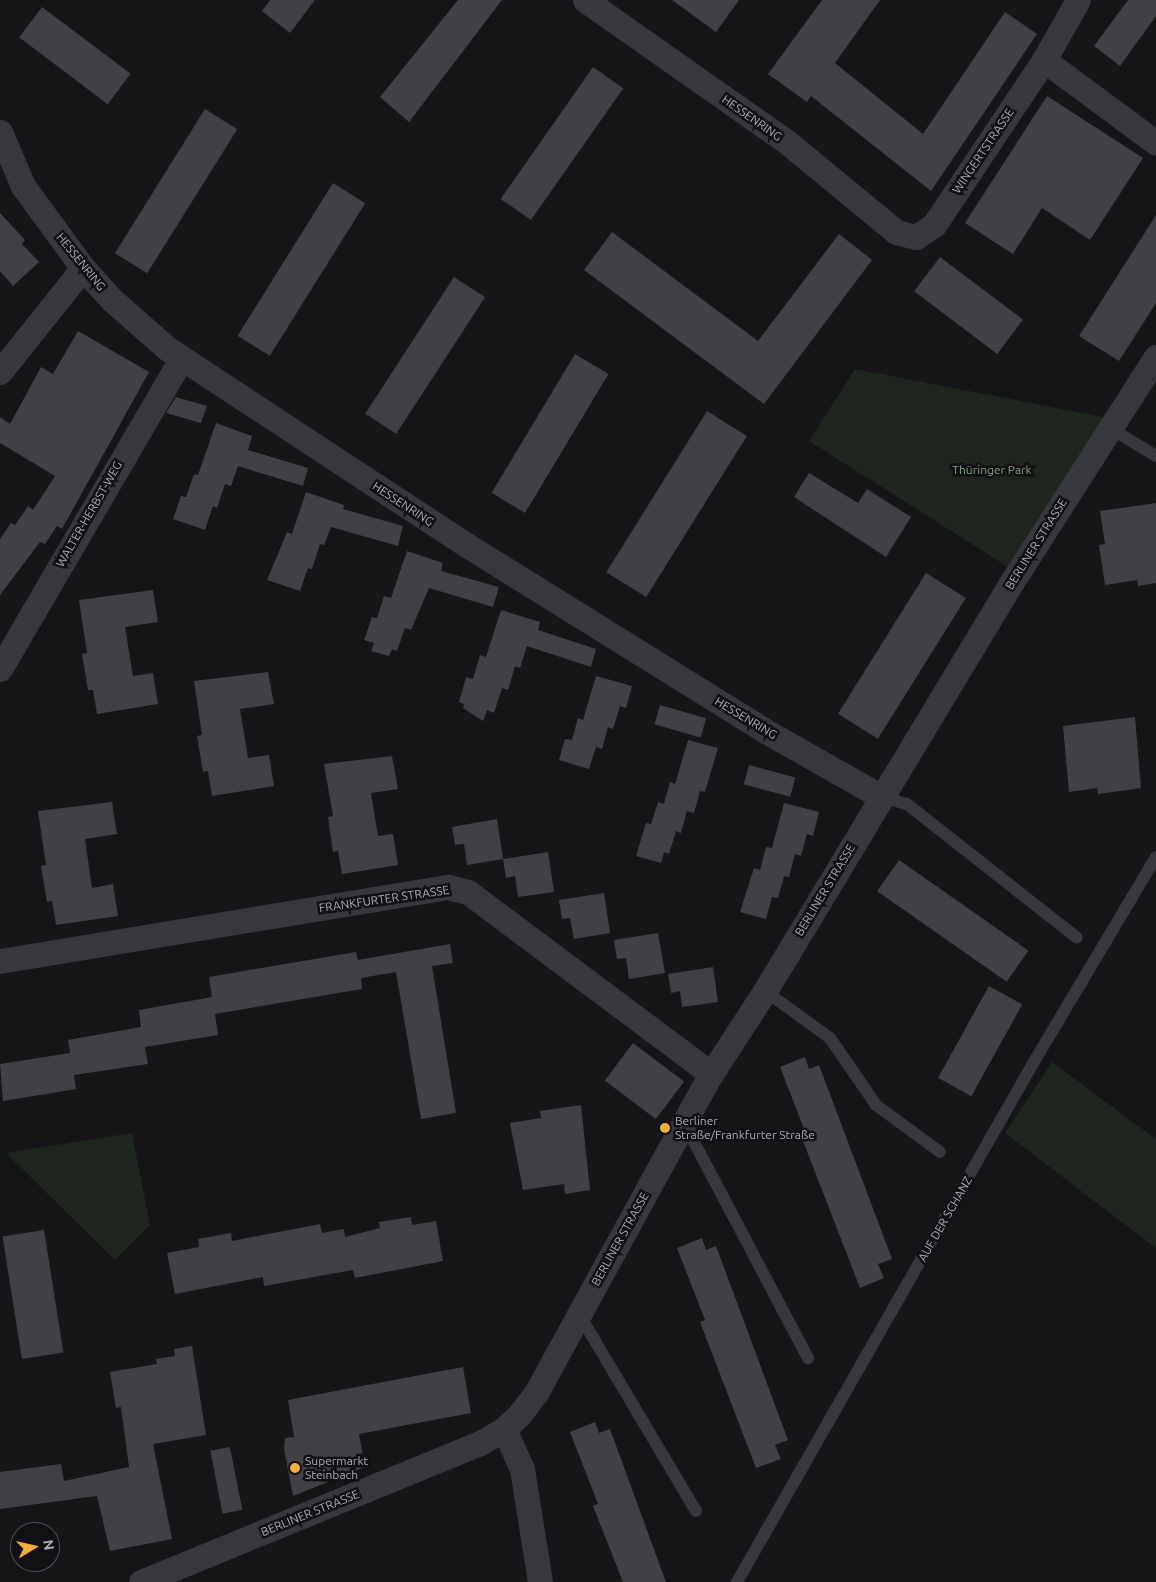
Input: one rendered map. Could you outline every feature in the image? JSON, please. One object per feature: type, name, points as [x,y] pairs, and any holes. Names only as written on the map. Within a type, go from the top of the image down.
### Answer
[{"type":"street","name":"HESSENRING","points":[[585,0],[787,142],[896,232],[916,237]]},
{"type":"street","name":"WINGERTSTRASSE","points":[[916,237],[934,225],[1044,60],[1078,0]]},
{"type":"street","points":[[1044,60],[1156,143]]},
{"type":"street","name":"HESSENRING","points":[[0,132],[23,186],[82,268],[142,328],[181,359],[465,544],[762,729],[880,796]]},
{"type":"street","points":[[0,372],[82,268]]},
{"type":"street","name":"BERLINER STRASSE","points":[[141,1582],[480,1443],[504,1429],[532,1398],[711,1074],[765,991],[880,796],[1156,357]]},
{"type":"street","name":"WALTER-HERBST-WEG","points":[[0,670],[181,359]]},
{"type":"street","name":"FRANKFURTER STRASSE","points":[[0,961],[448,887],[468,892],[711,1074]]},
{"type":"street","points":[[504,1429],[522,1469],[540,1582]]},
{"type":"lane","points":[[1110,428],[1156,456]]},
{"type":"lane","points":[[880,796],[908,804],[1077,938]]},
{"type":"lane","name":"AUF DER SCHANZ","points":[[737,1582],[1035,1060],[1156,857]]},
{"type":"lane","points":[[765,991],[830,1038],[876,1104],[940,1152]]},
{"type":"lane","points":[[684,1123],[808,1358]]},
{"type":"lane","points":[[579,1314],[696,1511]]},
{"type":"green space","name":"Thüringer Park","points":[[855,369],[1113,419],[1016,572],[809,441]]},
{"type":"green space","points":[[1052,1062],[1156,1139],[1156,1248],[1005,1133]]},
{"type":"green space","points":[[132,1133],[150,1225],[115,1260],[6,1153]]},
{"type":"building","points":[[270,0],[315,0],[290,33],[262,11]]},
{"type":"building","points":[[458,0],[502,0],[409,122],[380,97]]},
{"type":"building","points":[[672,0],[739,0],[716,32]]},
{"type":"building","points":[[822,0],[880,0],[835,63],[923,134],[1005,12],[1037,34],[931,191],[811,96],[807,102],[768,74]]},
{"type":"building","points":[[1128,0],[1156,0],[1156,16],[1120,66],[1094,46]]},
{"type":"building","points":[[42,7],[131,74],[108,104],[19,37]]},
{"type":"building","points":[[593,67],[623,88],[531,220],[501,199]]},
{"type":"building","points":[[1047,96],[1143,158],[1090,240],[1042,208],[1013,254],[965,223]]},
{"type":"building","points":[[205,109],[237,129],[147,273],[115,253]]},
{"type":"building","points":[[333,183],[365,203],[270,356],[238,336]]},
{"type":"building","points":[[0,213],[25,240],[22,244],[39,262],[13,286],[0,271]]},
{"type":"building","points":[[1156,215],[1156,303],[1119,361],[1079,336]]},
{"type":"building","points":[[612,232],[758,341],[839,234],[872,260],[764,404],[584,270]]},
{"type":"building","points":[[940,257],[1023,320],[997,354],[914,291]]},
{"type":"building","points":[[454,277],[485,297],[396,434],[365,414]]},
{"type":"building","points":[[78,331],[149,372],[62,529],[57,526],[45,544],[40,542],[0,595],[0,539],[11,523],[15,525],[28,506],[33,510],[55,476],[0,443],[0,417],[10,424],[41,367],[53,374]]},
{"type":"building","points":[[575,354],[608,374],[525,513],[492,493]]},
{"type":"building","points":[[176,397],[207,406],[201,423],[166,413]]},
{"type":"building","points":[[707,411],[747,436],[646,597],[606,572]]},
{"type":"building","points":[[216,423],[252,436],[248,450],[308,468],[303,486],[238,466],[231,486],[225,484],[217,508],[213,506],[205,530],[173,519],[181,496],[186,497],[194,474],[198,475]]},
{"type":"building","points":[[809,473],[858,503],[867,489],[911,517],[886,557],[794,497]]},
{"type":"building","points":[[306,492],[344,505],[343,509],[403,526],[398,546],[331,527],[324,545],[320,544],[312,569],[308,568],[300,591],[267,580],[287,532],[292,534]]},
{"type":"building","points":[[1156,503],[1156,583],[1138,586],[1137,580],[1105,585],[1099,545],[1105,544],[1100,511]]},
{"type":"building","points":[[407,551],[443,563],[441,571],[499,587],[493,607],[429,588],[411,630],[405,628],[397,651],[392,649],[389,656],[371,651],[374,643],[364,640],[372,617],[377,618],[384,596],[391,598]]},
{"type":"building","points":[[926,573],[966,598],[878,739],[838,714]]},
{"type":"building","points":[[153,590],[158,622],[125,627],[133,676],[153,673],[158,704],[97,714],[93,690],[88,690],[82,654],[87,653],[79,600]]},
{"type":"building","points":[[501,610],[540,622],[538,630],[596,649],[591,667],[527,646],[520,668],[515,666],[508,690],[502,688],[494,713],[487,710],[483,721],[463,708],[464,704],[459,702],[466,677],[473,679],[480,655],[486,657]]},
{"type":"building","points":[[268,672],[274,704],[240,709],[248,758],[269,755],[274,786],[212,796],[208,771],[203,772],[197,736],[202,735],[194,681]]},
{"type":"building","points":[[596,676],[632,686],[626,708],[620,706],[613,729],[608,727],[602,749],[596,747],[589,769],[559,760],[565,739],[572,740],[578,718],[583,720]]},
{"type":"building","points":[[660,705],[706,718],[701,737],[654,724]]},
{"type":"building","points":[[1135,717],[1141,788],[1098,794],[1097,788],[1069,792],[1063,726]]},
{"type":"building","points":[[688,740],[718,748],[705,792],[700,791],[694,813],[687,811],[681,833],[676,831],[669,854],[664,852],[661,863],[636,856],[646,823],[651,824],[658,802],[664,804],[670,782],[675,784]]},
{"type":"building","points":[[392,756],[398,789],[371,793],[378,836],[393,834],[398,865],[342,874],[338,851],[333,852],[328,817],[333,816],[324,764]]},
{"type":"building","points":[[749,765],[795,777],[790,797],[744,784]]},
{"type":"building","points":[[112,802],[117,834],[85,839],[92,888],[113,884],[118,916],[56,925],[52,901],[47,902],[41,866],[46,865],[38,811]]},
{"type":"building","points":[[784,803],[819,812],[813,836],[807,834],[801,856],[795,854],[789,877],[784,876],[778,898],[772,897],[766,919],[740,912],[754,868],[760,870],[766,847],[772,848]]},
{"type":"building","points":[[497,819],[503,859],[467,865],[464,844],[455,845],[452,827]]},
{"type":"building","points":[[548,852],[554,892],[518,897],[515,876],[506,878],[503,859]]},
{"type":"building","points":[[899,860],[1028,951],[1007,982],[877,891]]},
{"type":"building","points":[[604,893],[610,933],[574,939],[570,918],[562,919],[559,900]]},
{"type":"building","points":[[658,933],[665,973],[629,979],[626,958],[617,959],[614,940]]},
{"type":"building","points":[[450,944],[453,963],[432,966],[456,1113],[421,1119],[396,972],[361,978],[362,989],[215,1014],[218,1035],[145,1047],[148,1064],[74,1075],[76,1089],[3,1101],[0,1064],[70,1053],[68,1040],[141,1027],[139,1010],[212,997],[209,977],[356,952],[358,960]]},
{"type":"building","points":[[713,967],[718,1002],[682,1007],[680,991],[671,993],[668,974]]},
{"type":"building","points":[[989,986],[1022,1004],[971,1096],[938,1078]]},
{"type":"building","points":[[633,1043],[684,1082],[656,1119],[605,1081]]},
{"type":"building","points":[[805,1057],[809,1069],[819,1065],[892,1259],[878,1264],[884,1278],[860,1288],[803,1141],[808,1139],[780,1067]]},
{"type":"building","points":[[581,1105],[590,1190],[565,1194],[564,1184],[523,1190],[510,1123],[541,1118],[540,1111]]},
{"type":"building","points":[[411,1217],[412,1225],[436,1221],[443,1261],[355,1278],[353,1270],[264,1286],[263,1277],[175,1294],[167,1253],[199,1247],[198,1239],[231,1233],[232,1241],[320,1224],[322,1233],[344,1229],[345,1237],[380,1228],[379,1222]]},
{"type":"building","points":[[44,1230],[63,1352],[22,1359],[3,1237]]},
{"type":"building","points":[[702,1238],[706,1250],[716,1246],[788,1440],[775,1445],[781,1459],[756,1468],[700,1322],[705,1320],[677,1248]]},
{"type":"building","points":[[192,1346],[206,1435],[153,1444],[172,1539],[110,1551],[97,1496],[0,1509],[0,1472],[61,1464],[64,1481],[129,1467],[121,1407],[116,1408],[110,1372],[157,1364],[156,1359],[175,1356],[174,1349]]},
{"type":"building","points":[[463,1367],[471,1413],[359,1434],[365,1467],[293,1496],[284,1449],[285,1438],[294,1437],[288,1400]]},
{"type":"building","points":[[595,1422],[599,1433],[610,1429],[666,1582],[623,1582],[593,1506],[598,1504],[570,1432]]},
{"type":"building","points":[[230,1447],[242,1510],[223,1514],[210,1451]]},
{"type":"place","name":"Berliner Straße/Frankfurter Straße","points":[[665,1128]]},
{"type":"place","name":"Supermarkt Steinbach","points":[[295,1468]]}]
